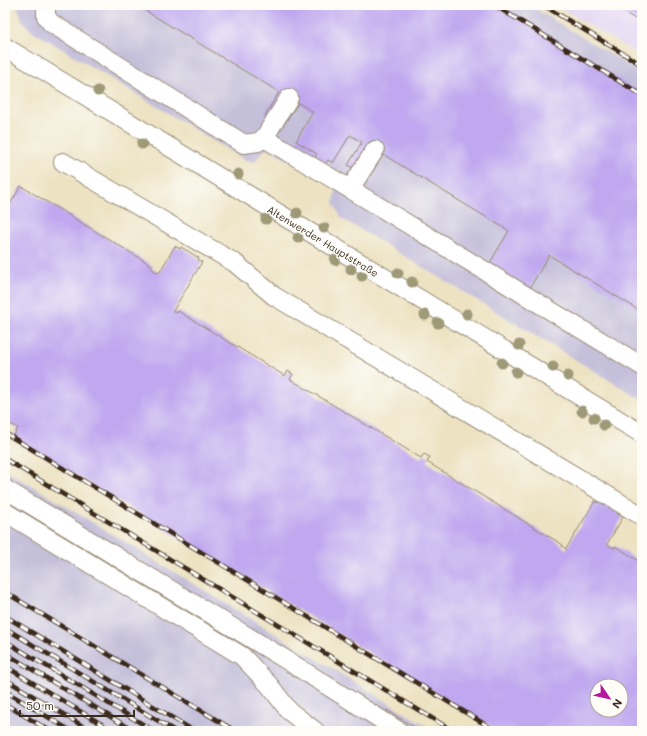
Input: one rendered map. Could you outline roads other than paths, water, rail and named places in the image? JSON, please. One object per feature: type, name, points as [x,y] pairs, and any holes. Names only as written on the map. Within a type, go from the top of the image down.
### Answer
[{"type":"street","points":[[46,5],[46,16],[51,23],[244,144],[258,142],[264,138],[289,98]]},
{"type":"street","name":"Altenwerder Hauptstraße","points":[[5,47],[642,434]]},
{"type":"street","points":[[264,138],[642,366]]},
{"type":"street","points":[[350,189],[375,150]]},
{"type":"street","points":[[63,162],[235,263],[274,296],[642,516]]},
{"type":"street","points":[[5,489],[288,661],[399,731]]},
{"type":"street","points":[[5,512],[242,656],[270,686],[289,711],[315,731]]},
{"type":"street","points":[[288,661],[323,698],[377,731]]},
{"type":"railway","points":[[494,5],[642,95]]},
{"type":"railway","points":[[543,5],[642,65]]},
{"type":"railway","points":[[5,433],[496,731]]},
{"type":"railway","points":[[5,459],[453,731]]},
{"type":"railway","points":[[5,592],[235,731]]},
{"type":"railway","points":[[5,616],[194,731]]},
{"type":"railway","points":[[5,628],[175,731]]},
{"type":"railway","points":[[5,641],[154,731]]},
{"type":"railway","points":[[5,653],[134,731]]},
{"type":"railway","points":[[5,666],[113,731]]},
{"type":"railway","points":[[5,679],[91,731]]},
{"type":"railway","points":[[5,691],[71,731]]},
{"type":"railway","points":[[5,704],[50,731]]}]
